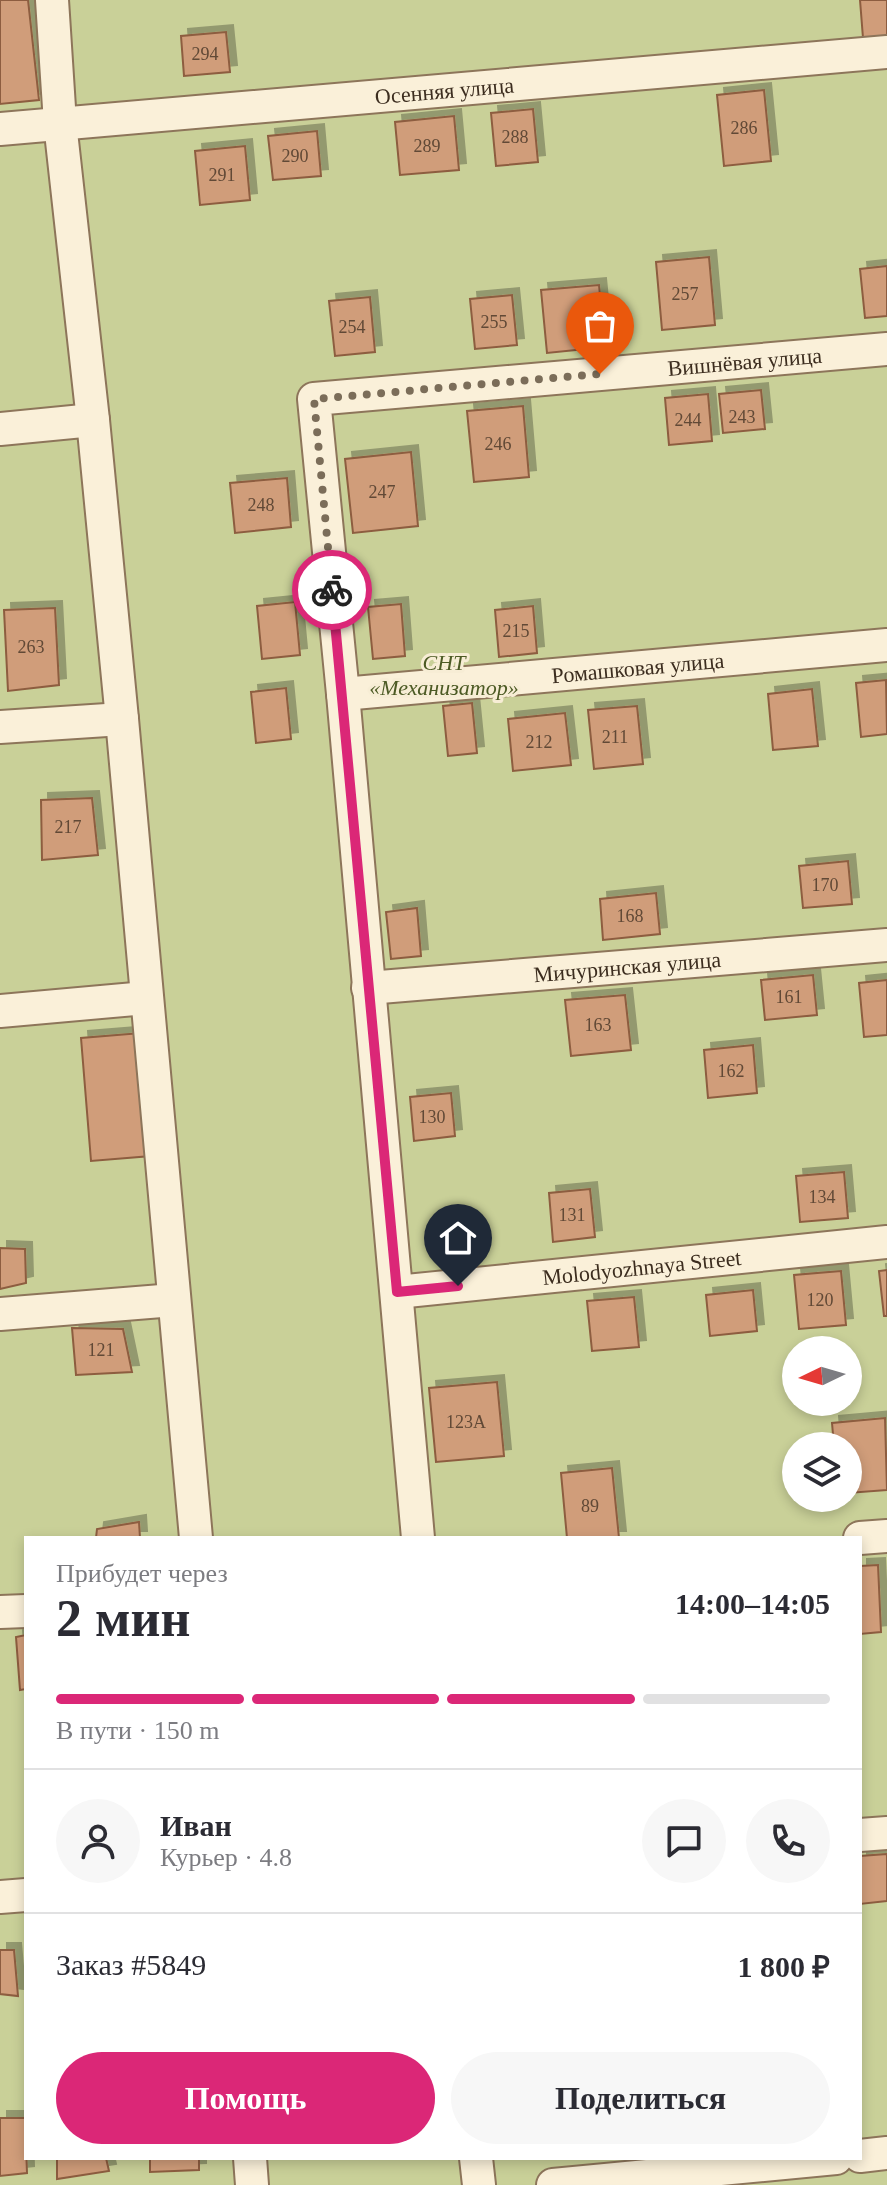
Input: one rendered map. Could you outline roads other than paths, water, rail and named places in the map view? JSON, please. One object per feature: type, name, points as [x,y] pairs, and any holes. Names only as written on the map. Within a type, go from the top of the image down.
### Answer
[{"type":"street","points":[[52,0],[60,123],[122,719],[196,1536]]},
{"type":"street","name":"Осенняя улица","points":[[0,129],[887,52]]},
{"type":"street","name":"Вишнёвая улица","points":[[343,694],[314,399],[887,349]]},
{"type":"street","points":[[0,429],[93,420]]},
{"type":"street","name":"Ромашковая улица","points":[[343,694],[887,645]]},
{"type":"street","points":[[343,694],[418,1536]]},
{"type":"street","points":[[0,727],[122,719]]},
{"type":"street","name":"Мичуринская улица","points":[[368,988],[887,945]]},
{"type":"street","points":[[0,1011],[146,998]]},
{"type":"street","name":"Molodyozhnaya Street","points":[[397,1292],[887,1242]]},
{"type":"street","points":[[0,1314],[174,1300]]},
{"type":"street","points":[[862,1538],[887,1536]]},
{"type":"street","points":[[0,1612],[24,1611]]},
{"type":"street","points":[[862,1835],[887,1833]]},
{"type":"street","points":[[0,1897],[24,1895]]},
{"type":"street","points":[[862,2156],[887,2153]]},
{"type":"street","points":[[250,2160],[252,2185]]},
{"type":"street","points":[[476,2160],[479,2185]]},
{"type":"street","points":[[553,2185],[815,2160]]},
{"type":"park label","name":"СНТ «Механизатор»","points":[[444,674]]}]
